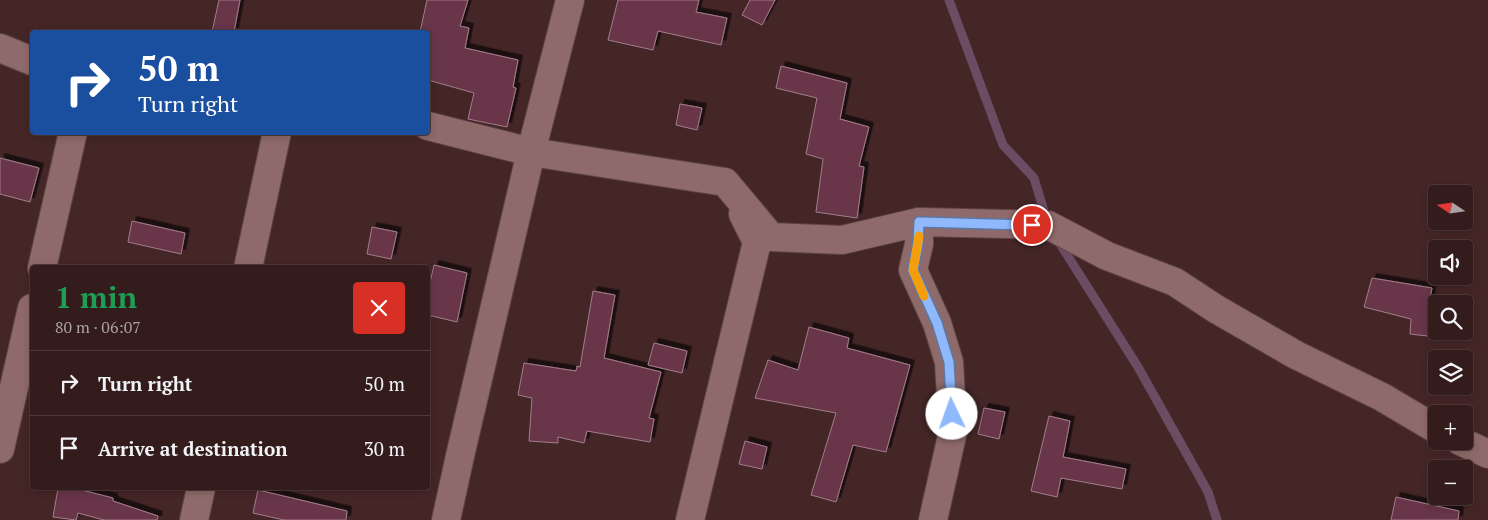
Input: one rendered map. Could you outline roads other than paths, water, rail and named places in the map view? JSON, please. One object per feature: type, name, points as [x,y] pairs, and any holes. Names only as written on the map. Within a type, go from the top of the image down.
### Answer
[{"type":"street","points":[[446,520],[531,152],[570,0]]},
{"type":"street","points":[[0,48],[30,60]]},
{"type":"street","points":[[430,127],[531,152],[725,182],[771,237],[842,240],[919,222],[1048,225],[1107,256],[1175,282],[1216,309],[1296,355],[1382,397],[1428,424]]},
{"type":"street","points":[[43,265],[72,135]]},
{"type":"street","points":[[249,265],[276,135]]},
{"type":"street","points":[[690,520],[757,242],[725,182]]},
{"type":"street","points":[[919,222],[918,244],[913,270],[937,323],[949,362],[953,432],[933,520]]},
{"type":"street","points":[[0,449],[30,317]]},
{"type":"street","points":[[1473,447],[1488,454]]},
{"type":"street","points":[[194,520],[201,490]]},
{"type":"waterway","points":[[949,0],[1003,145],[1034,178],[1047,221]]},
{"type":"waterway","points":[[1057,239],[1138,367],[1208,492],[1217,520]]}]
